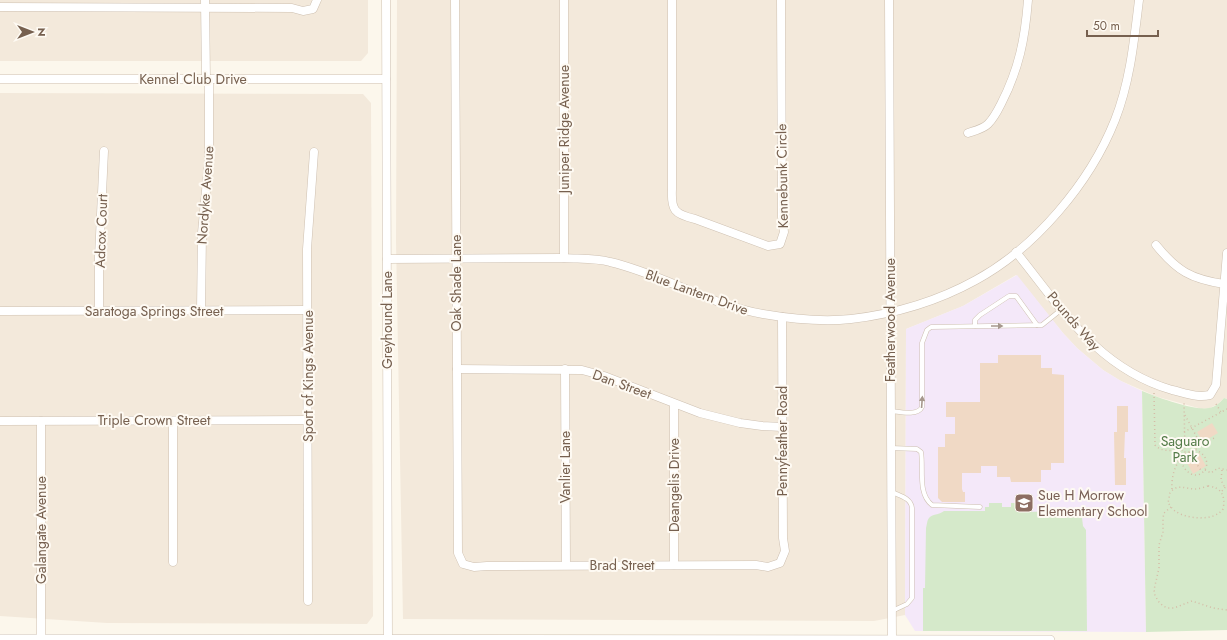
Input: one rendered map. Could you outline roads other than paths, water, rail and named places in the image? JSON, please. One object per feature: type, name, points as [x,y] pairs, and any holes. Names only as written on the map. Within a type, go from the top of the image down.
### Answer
[{"type":"street","points":[[0,7],[98,3],[205,4],[292,8],[303,11],[313,9],[317,0]]},
{"type":"street","name":"Greyhound Lane","points":[[386,0],[388,640]]},
{"type":"street","name":"Oak Shade Lane","points":[[455,0],[458,553],[463,564]]},
{"type":"street","name":"Juniper Ridge Avenue","points":[[564,0],[564,258]]},
{"type":"street","name":"Kennebunk Circle","points":[[672,0],[671,204],[675,211],[684,216],[768,246],[780,244],[784,232],[782,217],[781,0]]},
{"type":"street","name":"Featherwood Avenue","points":[[889,0],[892,640]]},
{"type":"street","points":[[968,133],[987,125],[1007,92],[1020,55],[1028,0]]},
{"type":"street","name":"Blue Lantern Drive","points":[[387,259],[564,258],[608,261],[739,308],[761,314],[809,320],[849,319],[890,312],[936,298],[970,283],[998,266],[1032,239],[1062,207],[1091,167],[1107,138],[1121,103],[1128,77],[1139,0]]},
{"type":"street","name":"Nordyke Avenue","points":[[201,311],[202,233],[209,159],[205,4]]},
{"type":"street","name":"Kennel Club Drive","points":[[0,79],[386,79]]},
{"type":"street","name":"Adcox Court","points":[[99,311],[99,257],[104,151]]},
{"type":"street","name":"Sport of Kings Avenue","points":[[308,601],[307,249],[314,152]]},
{"type":"street","points":[[1156,245],[1180,270],[1201,280],[1224,284],[1227,253]]},
{"type":"street","name":"Pounds Way","points":[[1016,252],[1083,335],[1109,359],[1137,376],[1154,384],[1201,397],[1210,395],[1216,385],[1224,284]]},
{"type":"street","name":"Saratoga Springs Street","points":[[0,311],[307,310]]},
{"type":"street","name":"Pennyfeather Road","points":[[780,563],[785,551],[783,538],[782,317]]},
{"type":"street","name":"Dan Street","points":[[457,369],[565,369],[594,373],[700,413],[740,423],[782,427]]},
{"type":"street","name":"Vanlier Lane","points":[[565,369],[566,565]]},
{"type":"street","name":"Deangelis Drive","points":[[674,404],[674,565]]},
{"type":"street","points":[[173,420],[173,562]]},
{"type":"street","name":"Triple Crown Street","points":[[0,421],[308,420]]},
{"type":"street","name":"Galangate Avenue","points":[[41,421],[41,639]]},
{"type":"street","name":"Brad Street","points":[[463,564],[474,568],[487,566],[566,565],[756,565],[768,568],[780,563]]},
{"type":"street","points":[[0,639],[1050,640]]},
{"type":"lane","points":[[975,326],[976,320],[980,315],[1012,295],[1016,296],[1037,326]]},
{"type":"lane","points":[[891,411],[916,412],[921,410],[922,342],[927,330],[936,326],[1037,326],[1046,323],[1062,309]]},
{"type":"lane","points":[[891,448],[917,449],[921,452],[924,492],[932,505],[980,507]]},
{"type":"lane","points":[[891,491],[909,500],[912,504],[912,598],[907,604],[891,611]]},
{"type":"place","name":"Sue H Morrow Elementary School","points":[[1024,503]]},
{"type":"park label","name":"Saguaro Park","points":[[1185,450]]}]
